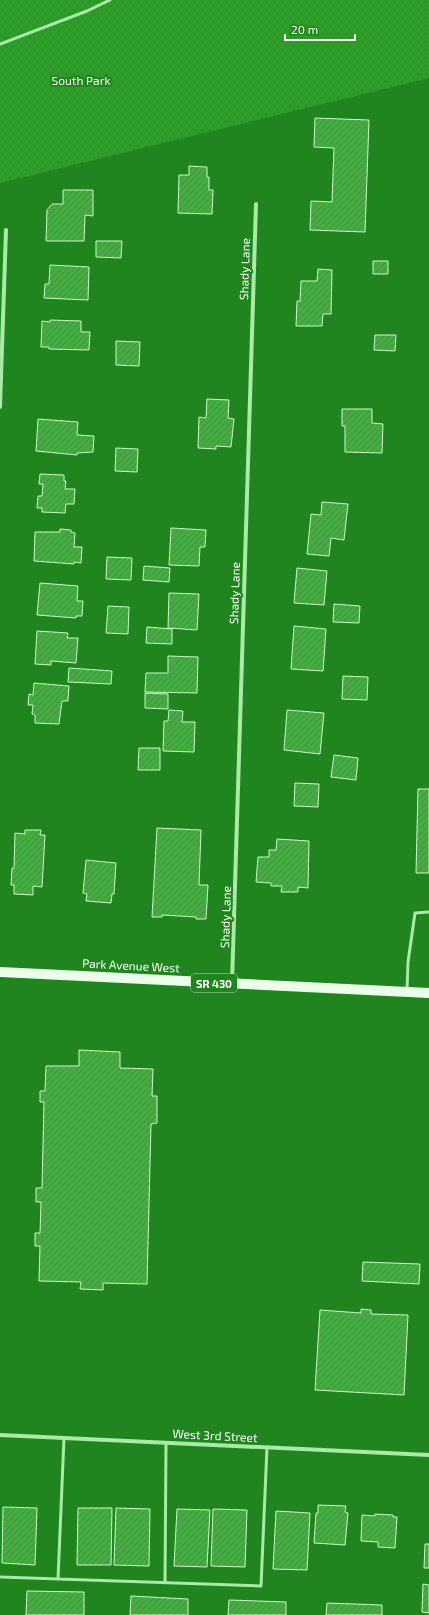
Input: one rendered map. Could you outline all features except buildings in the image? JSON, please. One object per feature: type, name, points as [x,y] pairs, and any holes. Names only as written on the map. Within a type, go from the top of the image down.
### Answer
[{"type":"main road","name":"Park Avenue West","points":[[0,972],[429,993]]},
{"type":"street","name":"Shady Lane","points":[[232,984],[256,204]]},
{"type":"street","points":[[0,407],[6,230]]},
{"type":"street","name":"West 3rd Street","points":[[0,1435],[429,1455]]},
{"type":"lane","points":[[0,44],[87,11],[110,0]]},
{"type":"lane","points":[[407,992],[409,954],[415,913],[429,912]]},
{"type":"lane","points":[[58,1578],[64,1438]]},
{"type":"lane","points":[[165,1583],[166,1442]]},
{"type":"lane","points":[[0,1577],[261,1586],[267,1447]]},
{"type":"green space","name":"South Park","points":[[0,0],[429,0],[429,78],[0,183]]}]
